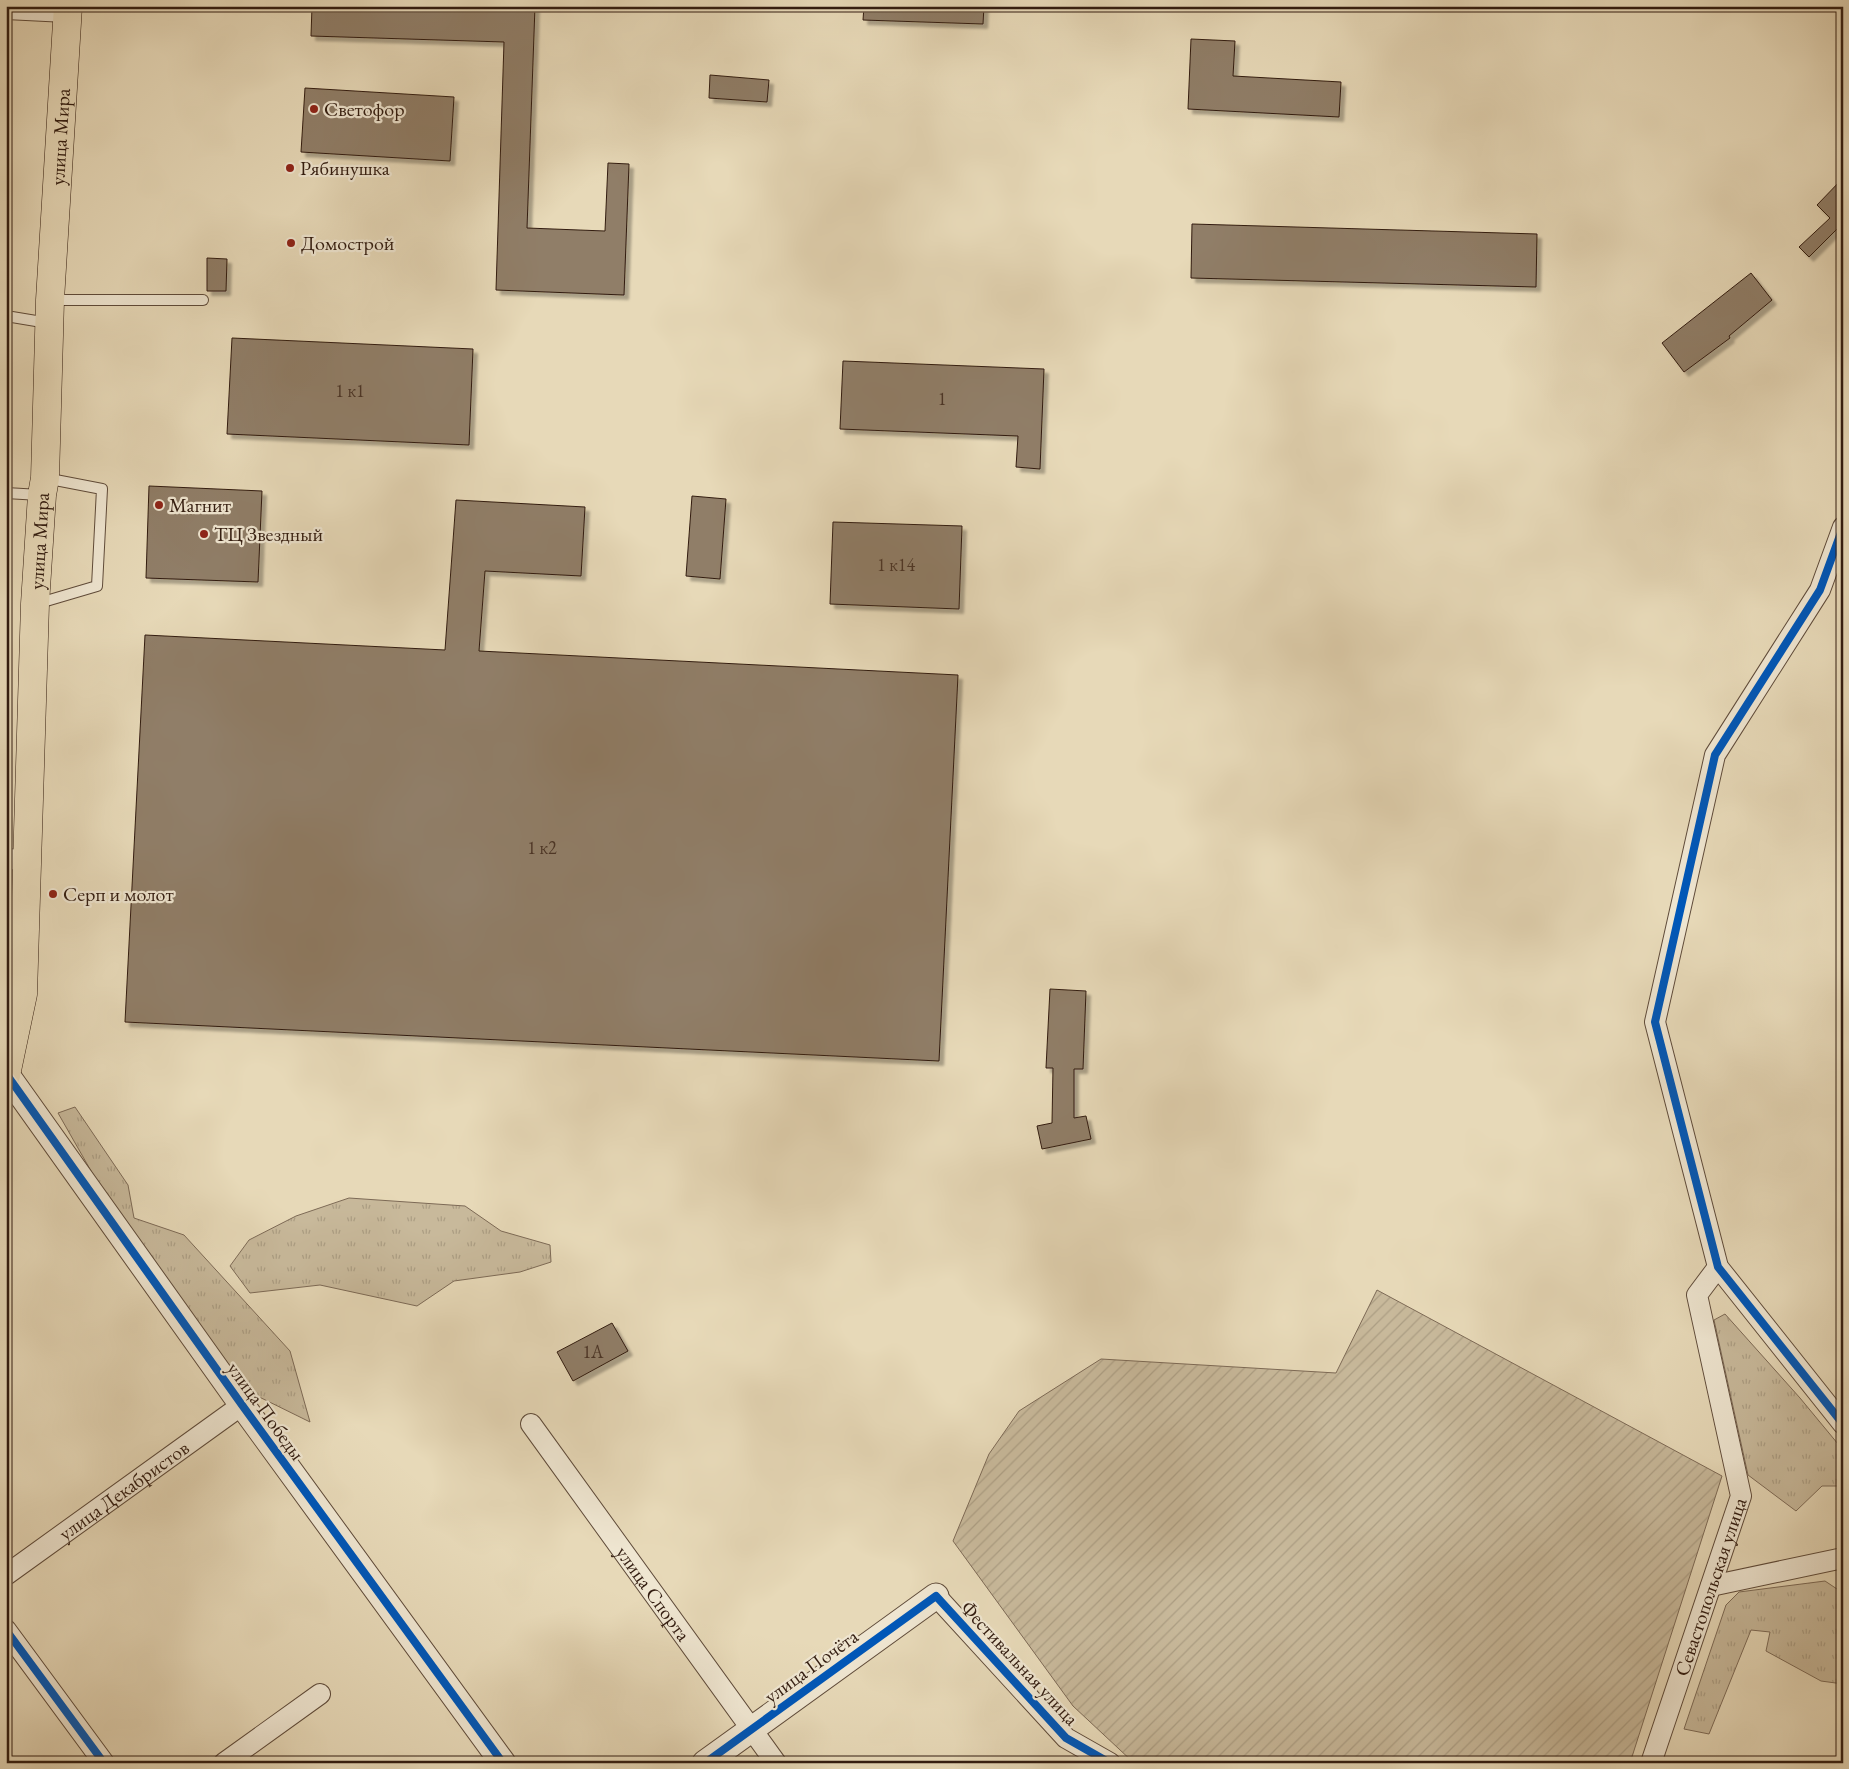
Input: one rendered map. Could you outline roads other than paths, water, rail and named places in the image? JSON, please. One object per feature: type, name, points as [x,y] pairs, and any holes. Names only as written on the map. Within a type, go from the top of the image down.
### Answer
[{"type":"main road","name":"улица Мира","points":[[6,1075],[19,994],[16,859],[44,486],[50,312],[67,12]]},
{"type":"street","points":[[1843,527],[1820,590],[1715,755],[1655,1022],[1718,1267],[1843,1424]]},
{"type":"street","name":"улица Победы","points":[[6,1075],[242,1405],[503,1763]]},
{"type":"street","name":"Севастопольская улица","points":[[1651,1763],[1741,1496],[1697,1295],[1718,1267]]},
{"type":"street","name":"улица Декабристов","points":[[6,1575],[242,1405]]},
{"type":"street","name":"улица Спорта","points":[[531,1424],[753,1728],[776,1763]]},
{"type":"street","points":[[1711,1586],[1843,1558]]},
{"type":"street","name":"улица Почёта","points":[[705,1763],[936,1596]]},
{"type":"street","name":"Фестивальная улица","points":[[936,1596],[1066,1738],[1110,1763]]},
{"type":"street","points":[[6,1630],[104,1763]]},
{"type":"street","points":[[224,1763],[320,1694]]},
{"type":"lane","points":[[6,14],[67,12]]},
{"type":"lane","points":[[6,316],[203,300]]},
{"type":"lane","points":[[6,493],[44,486],[102,489],[97,586],[35,604]]},
{"type":"place","name":"Светофор","points":[[314,109]]},
{"type":"place","name":"Рябинушка","points":[[290,168]]},
{"type":"place","name":"Домострой","points":[[291,243]]},
{"type":"place","name":"Магнит","points":[[159,505]]},
{"type":"place","name":"ТЦ Звездный","points":[[204,534]]},
{"type":"place","name":"Серп и молот","points":[[53,894]]}]
